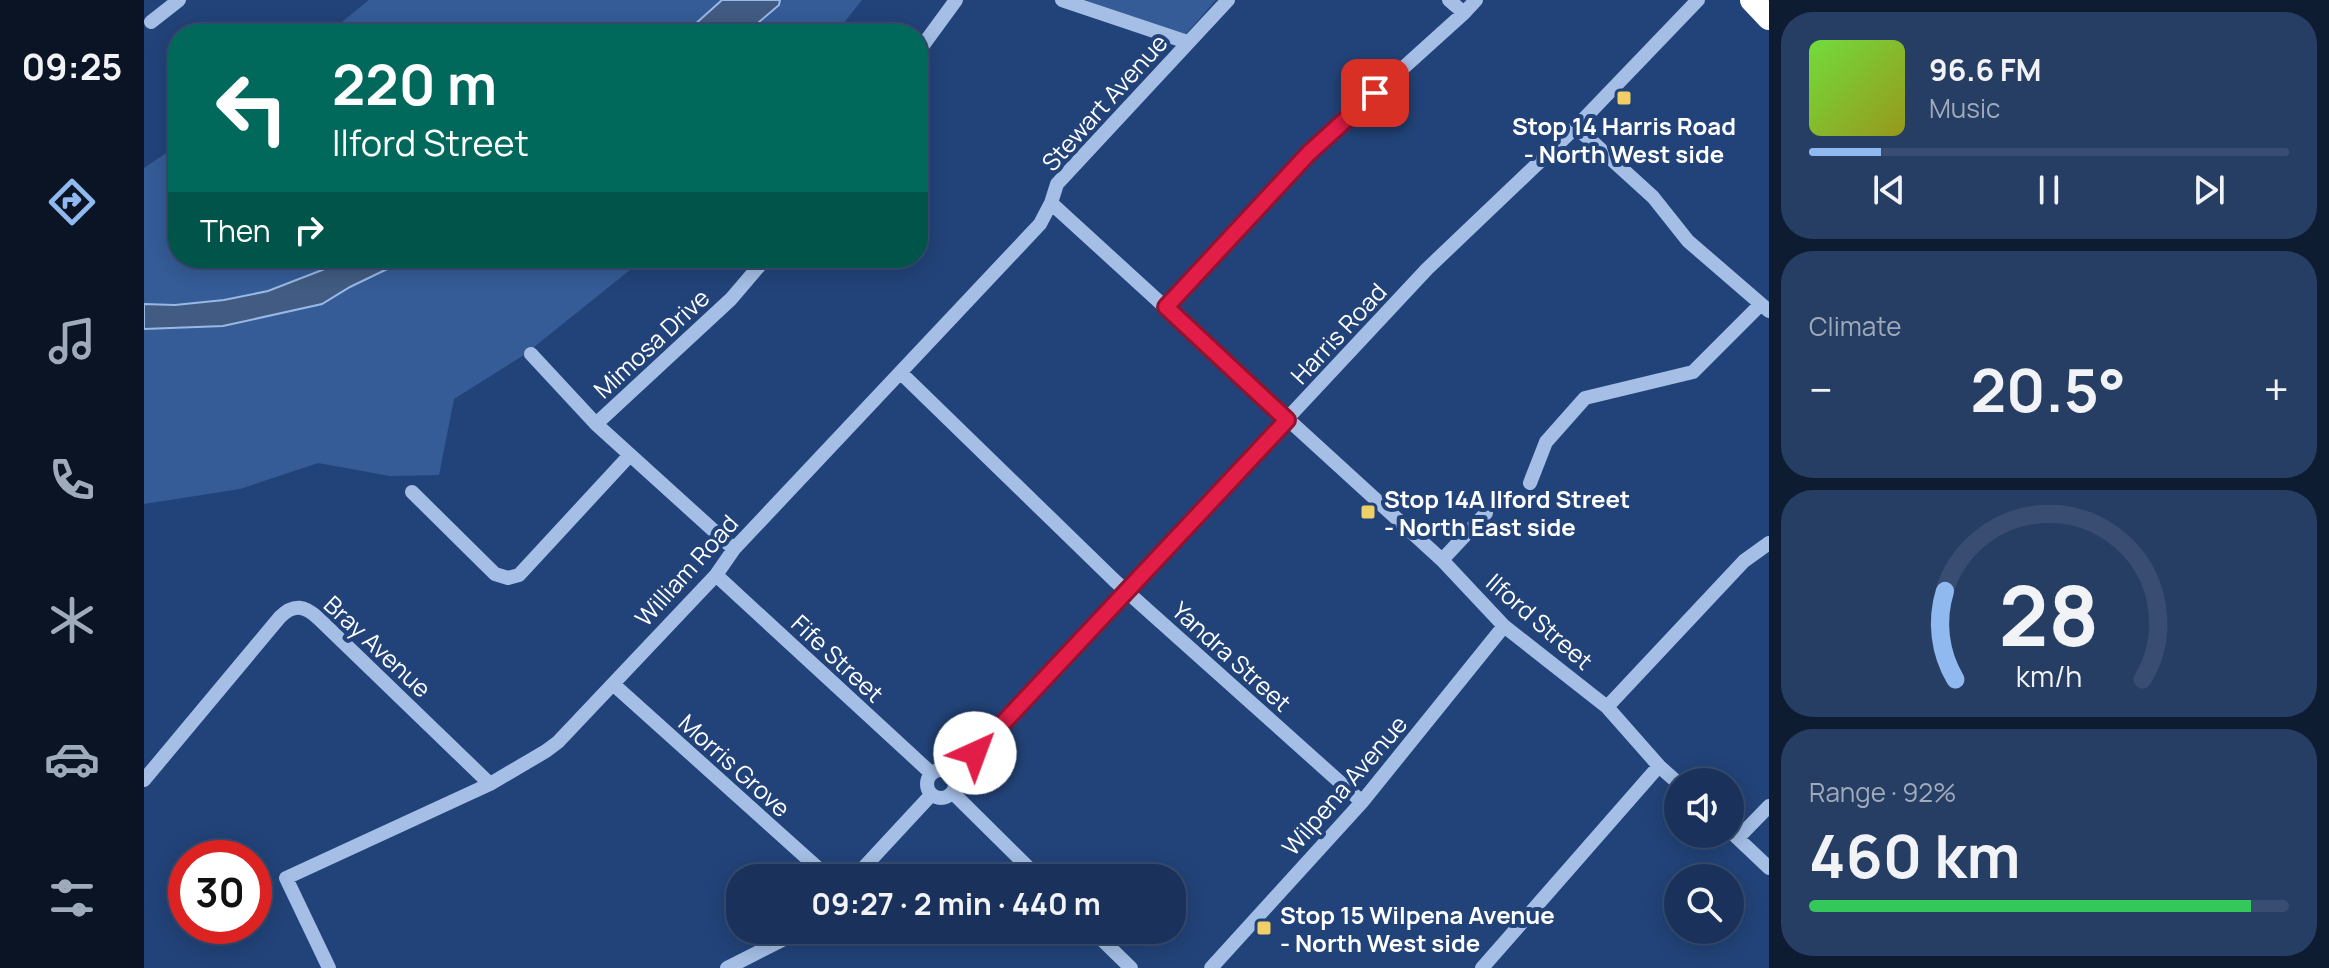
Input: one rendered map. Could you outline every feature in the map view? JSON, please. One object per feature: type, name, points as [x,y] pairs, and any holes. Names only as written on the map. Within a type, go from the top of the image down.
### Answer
[{"type":"highway","points":[[1752,0],[1769,18]]},
{"type":"street","points":[[151,22],[179,0]]},
{"type":"street","points":[[928,38],[956,0]]},
{"type":"street","points":[[1062,0],[1187,42]]},
{"type":"street","name":"Stewart Avenue","points":[[1051,203],[1057,184],[1228,0]]},
{"type":"street","points":[[1449,0],[1464,13]]},
{"type":"street","points":[[1166,307],[1309,153],[1476,0]]},
{"type":"street","name":"Harris Road","points":[[953,776],[1427,269],[1576,127],[1698,0]]},
{"type":"street","points":[[1530,483],[1546,442],[1585,398],[1693,372],[1765,308],[1688,241],[1653,197],[1576,127]]},
{"type":"street","name":"Ilford Street","points":[[1051,203],[1442,560],[1504,626],[1607,707],[1664,770]]},
{"type":"street","name":"William Road","points":[[329,968],[286,878],[490,784],[558,742],[716,575],[734,549],[1040,224],[1051,203]]},
{"type":"street","name":"Mimosa Drive","points":[[596,424],[731,299],[757,268]]},
{"type":"street","points":[[531,354],[629,456],[734,549]]},
{"type":"street","name":"Yandra Street","points":[[901,373],[1127,592],[1362,802]]},
{"type":"street","points":[[412,492],[495,574],[508,578],[519,575],[629,456]]},
{"type":"street","points":[[1442,560],[1486,513]]},
{"type":"street","points":[[1607,707],[1744,561],[1769,543]]},
{"type":"street","name":"Fife Street","points":[[716,575],[931,773]]},
{"type":"street","name":"Bray Avenue","points":[[144,780],[280,617],[296,607],[307,609],[318,618],[490,784]]},
{"type":"street","name":"Wilpena Avenue","points":[[1211,968],[1362,802],[1504,626]]},
{"type":"street","name":"Morris Grove","points":[[613,684],[813,864]]},
{"type":"street","points":[[1482,968],[1659,766]]},
{"type":"street","points":[[945,770],[953,776],[956,787],[953,793],[938,798],[931,795],[927,782],[931,773],[945,770]]},
{"type":"street","points":[[953,793],[1025,864]]},
{"type":"street","points":[[867,864],[931,795]]},
{"type":"street","points":[[1744,827],[1769,806]]},
{"type":"street","points":[[1744,844],[1769,868]]},
{"type":"street","points":[[727,968],[774,944]]},
{"type":"street","points":[[1106,944],[1131,968]]},
{"type":"shaded area","points":[[369,0],[862,0],[843,24],[339,24]]},
{"type":"shaded area","points":[[722,0],[780,0],[779,5],[757,24],[695,24]]},
{"type":"shaded area","points":[[1085,0],[1216,0],[1185,35]]},
{"type":"shaded area","points":[[168,152],[168,268],[633,268],[524,355],[454,399],[439,475],[390,476],[318,463],[240,489],[144,504],[144,168]]},
{"type":"shaded area","points":[[327,268],[389,268],[322,304],[223,326],[144,329],[144,304],[175,305],[224,300],[268,291]]},
{"type":"place","name":"Stop 14 Harris Road - North West side","points":[[1624,98]]},
{"type":"place","name":"Stop 14A Ilford Street - North East side","points":[[1368,512]]},
{"type":"place","name":"Stop 15 Wilpena Avenue - North West side","points":[[1264,928]]},
{"type":"route","points":[[975,753],[1287,420],[1166,307],[1309,153],[1375,93]]}]
